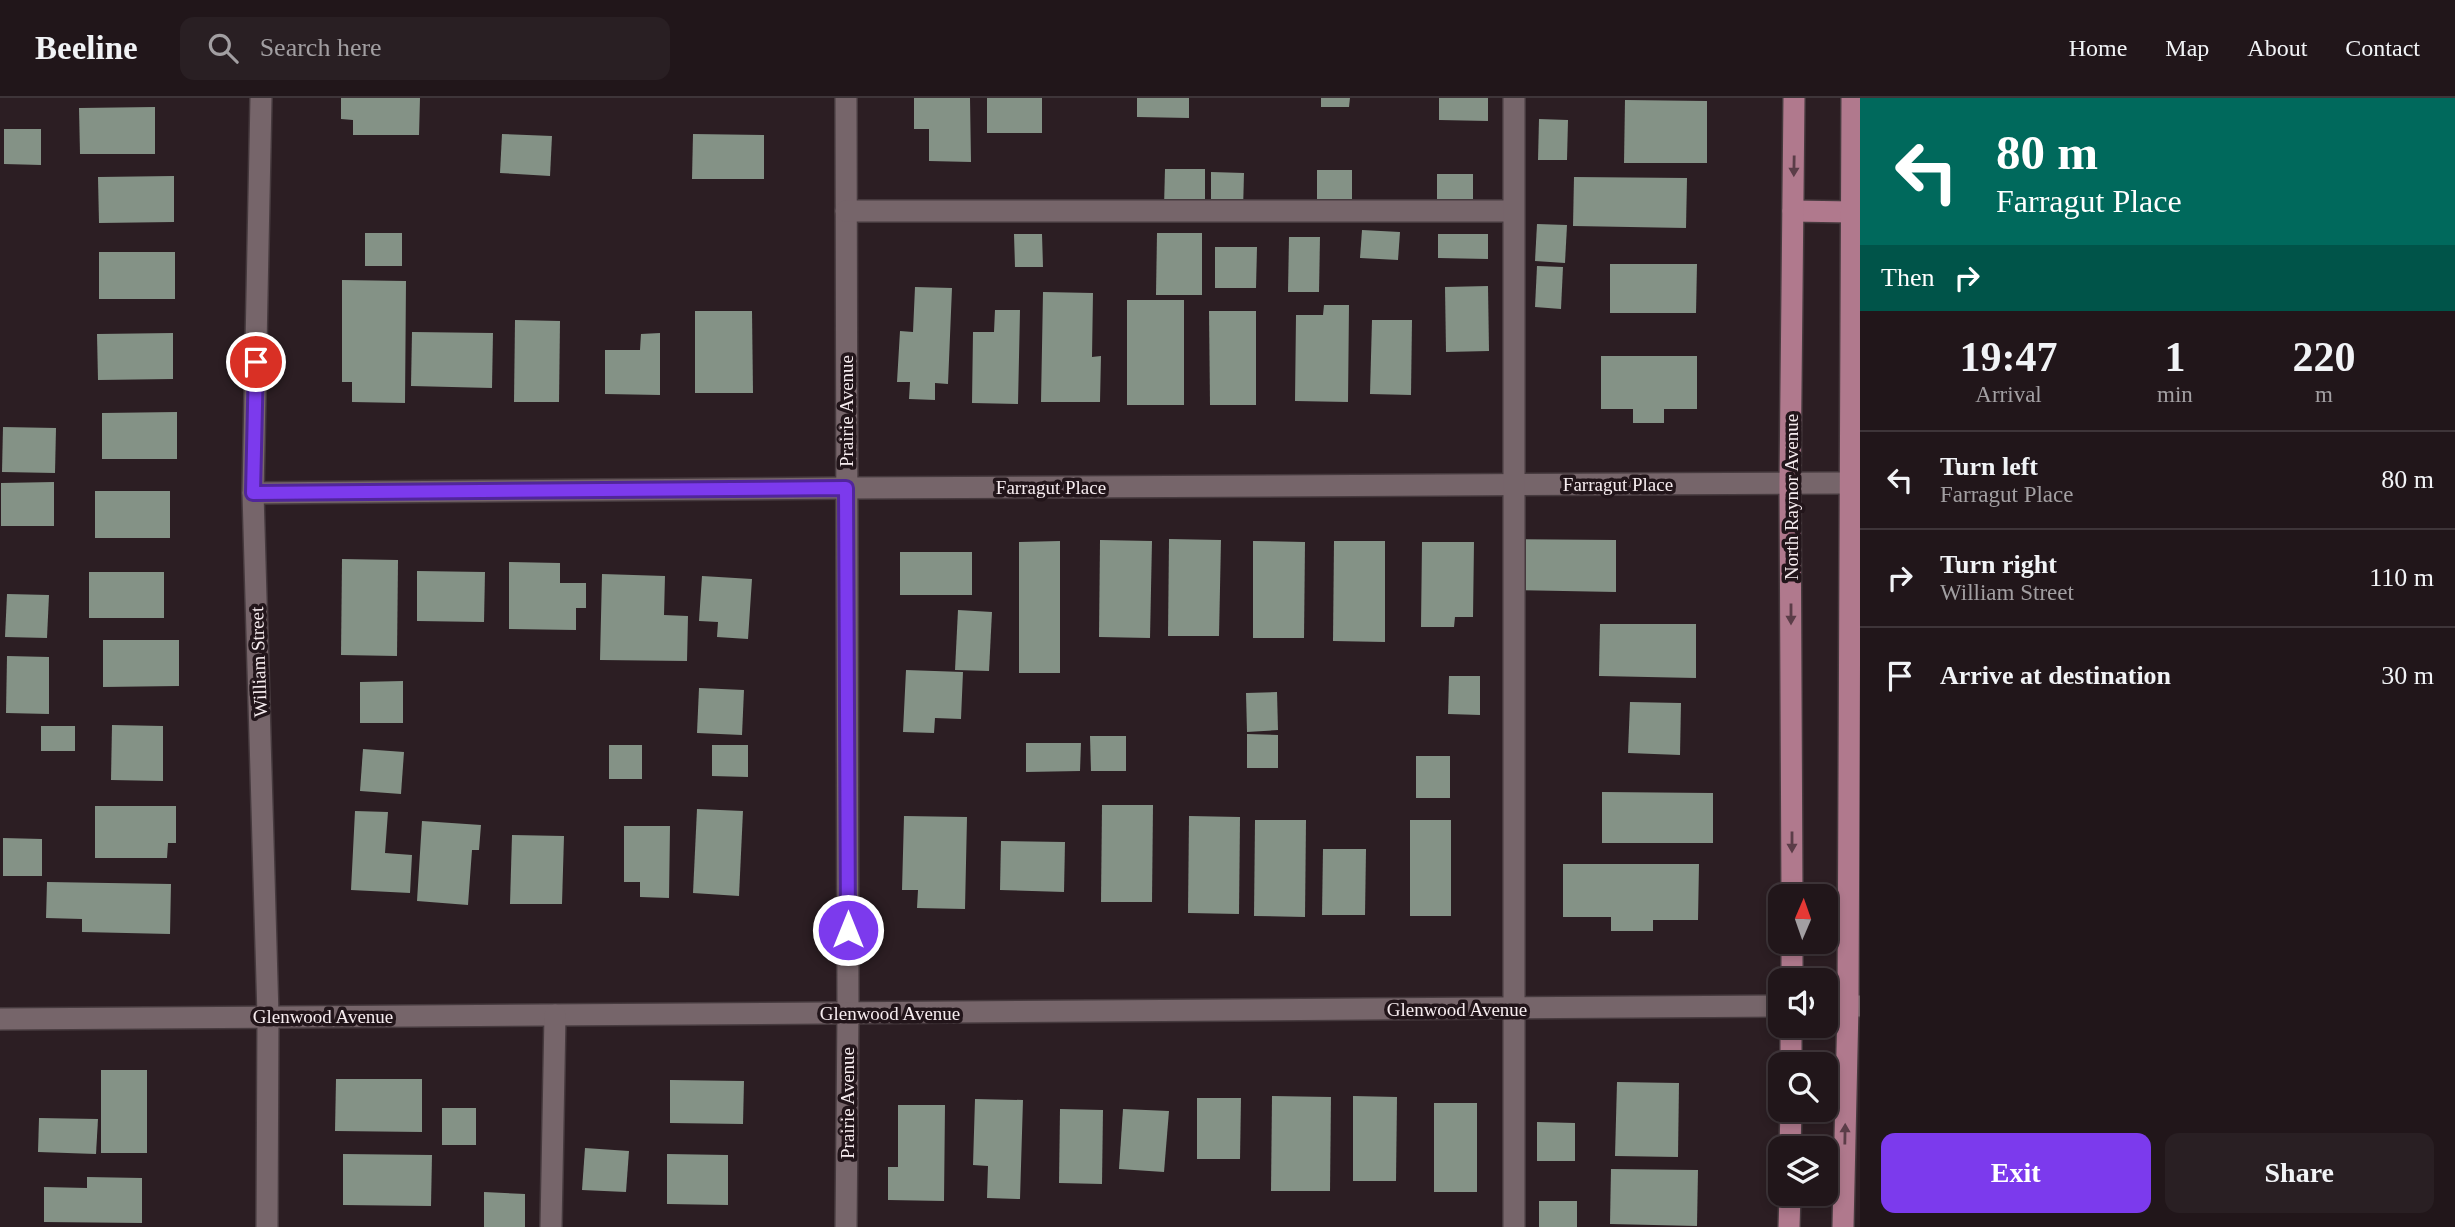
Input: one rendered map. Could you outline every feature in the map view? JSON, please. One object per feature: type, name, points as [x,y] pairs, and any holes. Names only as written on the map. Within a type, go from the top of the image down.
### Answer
[{"type":"main road","name":"North Raynor Avenue","points":[[1792,884],[1790,484],[1794,98]]},
{"type":"main road","points":[[1843,1227],[1854,1006],[1850,483],[1856,384],[1852,98]]},
{"type":"main road","points":[[1793,211],[1852,212]]},
{"type":"main road","points":[[1789,1227],[1790,1206]]},
{"type":"street","name":"William Street","points":[[261,98],[253,493],[268,1016],[267,1227]]},
{"type":"street","name":"Prairie Avenue","points":[[846,98],[846,1227]]},
{"type":"street","points":[[1514,98],[1514,1227]]},
{"type":"street","points":[[846,211],[1513,211]]},
{"type":"street","name":"Farragut Place","points":[[253,493],[1850,483]]},
{"type":"street","name":"Glenwood Avenue","points":[[0,1019],[1768,1006]]},
{"type":"street","points":[[551,1227],[555,1015]]},
{"type":"building","points":[[341,98],[420,98],[419,135],[353,135],[353,120],[341,119]]},
{"type":"building","points":[[914,98],[970,98],[971,162],[929,161],[929,129],[914,129]]},
{"type":"building","points":[[987,98],[1042,98],[1042,133],[987,133]]},
{"type":"building","points":[[1137,98],[1189,98],[1189,118],[1137,117]]},
{"type":"building","points":[[1321,98],[1350,98],[1349,107],[1321,107]]},
{"type":"building","points":[[1439,98],[1488,98],[1488,121],[1439,120]]},
{"type":"building","points":[[1625,100],[1707,101],[1707,163],[1624,163]]},
{"type":"building","points":[[155,107],[155,154],[80,154],[79,108]]},
{"type":"building","points":[[1539,119],[1568,120],[1567,160],[1538,160]]},
{"type":"building","points":[[4,129],[41,129],[41,165],[4,164]]},
{"type":"building","points":[[502,134],[552,136],[550,176],[500,173]]},
{"type":"building","points":[[693,134],[764,135],[764,179],[692,179]]},
{"type":"building","points":[[1165,169],[1205,169],[1205,208],[1164,207]]},
{"type":"building","points":[[1317,170],[1352,170],[1352,210],[1317,210]]},
{"type":"building","points":[[1211,172],[1244,173],[1243,211],[1211,211]]},
{"type":"building","points":[[1437,174],[1473,174],[1473,210],[1437,210]]},
{"type":"building","points":[[174,176],[174,222],[99,223],[98,177]]},
{"type":"building","points":[[1574,177],[1687,178],[1686,228],[1573,226]]},
{"type":"building","points":[[1537,224],[1567,225],[1565,263],[1535,261]]},
{"type":"building","points":[[1362,230],[1400,232],[1398,260],[1360,258]]},
{"type":"building","points":[[365,233],[402,233],[402,266],[365,266]]},
{"type":"building","points":[[1157,233],[1202,233],[1202,295],[1156,295]]},
{"type":"building","points":[[1014,234],[1042,234],[1043,267],[1015,267]]},
{"type":"building","points":[[1438,234],[1488,234],[1488,259],[1438,258]]},
{"type":"building","points":[[1289,237],[1320,237],[1319,292],[1288,292]]},
{"type":"building","points":[[1215,247],[1257,247],[1256,288],[1215,288]]},
{"type":"building","points":[[99,252],[175,252],[175,299],[99,299]]},
{"type":"building","points":[[1610,264],[1697,264],[1696,313],[1610,313]]},
{"type":"building","points":[[1537,266],[1563,267],[1561,309],[1535,307]]},
{"type":"building","points":[[342,280],[406,281],[405,403],[352,402],[352,382],[342,382]]},
{"type":"building","points":[[1488,286],[1489,351],[1446,352],[1445,287]]},
{"type":"building","points":[[915,287],[952,288],[948,384],[935,383],[935,400],[909,399],[910,382],[897,382],[900,331],[913,332]]},
{"type":"building","points":[[1043,292],[1093,293],[1092,357],[1101,356],[1100,402],[1041,402]]},
{"type":"building","points":[[1127,300],[1184,300],[1184,405],[1127,405]]},
{"type":"building","points":[[1324,305],[1349,305],[1348,402],[1295,401],[1296,315],[1323,315]]},
{"type":"building","points":[[995,310],[1020,310],[1018,404],[972,403],[973,332],[994,332]]},
{"type":"building","points":[[695,311],[752,311],[753,393],[695,393]]},
{"type":"building","points":[[1209,311],[1256,311],[1256,405],[1210,405]]},
{"type":"building","points":[[515,320],[560,321],[559,402],[514,402]]},
{"type":"building","points":[[1372,320],[1412,320],[1411,395],[1370,394]]},
{"type":"building","points":[[412,332],[493,333],[492,388],[411,386]]},
{"type":"building","points":[[173,333],[173,379],[98,380],[97,334]]},
{"type":"building","points":[[660,333],[660,395],[605,394],[605,350],[640,350],[641,334]]},
{"type":"building","points":[[1601,356],[1697,356],[1697,409],[1664,409],[1664,423],[1633,423],[1633,409],[1601,409]]},
{"type":"building","points":[[177,412],[177,459],[102,459],[102,413]]},
{"type":"building","points":[[3,427],[56,428],[55,473],[2,472]]},
{"type":"building","points":[[54,482],[54,526],[1,526],[1,483]]},
{"type":"building","points":[[95,491],[170,491],[170,538],[95,538]]},
{"type":"building","points":[[1169,539],[1221,540],[1219,636],[1168,636]]},
{"type":"building","points":[[1505,539],[1616,540],[1616,592],[1504,590]]},
{"type":"building","points":[[1100,540],[1152,541],[1150,638],[1099,637]]},
{"type":"building","points":[[1060,541],[1060,673],[1019,673],[1019,542]]},
{"type":"building","points":[[1253,541],[1305,542],[1304,638],[1253,638]]},
{"type":"building","points":[[1334,541],[1385,541],[1385,642],[1333,641]]},
{"type":"building","points":[[1422,542],[1474,542],[1473,617],[1455,617],[1454,627],[1421,627]]},
{"type":"building","points":[[900,552],[972,552],[972,595],[900,595]]},
{"type":"building","points":[[342,559],[398,560],[397,656],[341,655]]},
{"type":"building","points":[[509,562],[560,563],[560,583],[586,583],[586,608],[576,608],[576,630],[509,629]]},
{"type":"building","points":[[417,571],[485,572],[484,622],[417,621]]},
{"type":"building","points":[[89,572],[164,572],[164,618],[89,618]]},
{"type":"building","points":[[602,574],[665,576],[664,615],[688,616],[687,661],[600,660]]},
{"type":"building","points":[[702,576],[752,579],[748,639],[717,637],[718,622],[699,621]]},
{"type":"building","points":[[7,594],[49,595],[47,638],[5,637]]},
{"type":"building","points":[[958,610],[992,612],[989,671],[955,670]]},
{"type":"building","points":[[1600,624],[1696,624],[1696,678],[1599,676]]},
{"type":"building","points":[[103,640],[179,640],[179,686],[103,687]]},
{"type":"building","points":[[7,656],[49,657],[49,714],[6,713]]},
{"type":"building","points":[[906,670],[963,672],[961,719],[935,718],[934,733],[903,732]]},
{"type":"building","points":[[1449,676],[1480,676],[1480,715],[1448,714]]},
{"type":"building","points":[[403,681],[403,723],[360,723],[360,682]]},
{"type":"building","points":[[699,688],[744,690],[742,735],[697,733]]},
{"type":"building","points":[[1277,692],[1278,730],[1247,732],[1246,693]]},
{"type":"building","points":[[1630,702],[1681,703],[1680,755],[1628,753]]},
{"type":"building","points":[[112,725],[163,726],[163,781],[111,780]]},
{"type":"building","points":[[41,726],[75,726],[75,751],[41,751]]},
{"type":"building","points":[[1247,734],[1278,735],[1278,768],[1247,768]]},
{"type":"building","points":[[1090,736],[1126,736],[1126,771],[1091,771]]},
{"type":"building","points":[[1026,743],[1081,743],[1080,771],[1026,772]]},
{"type":"building","points":[[609,745],[642,745],[642,779],[609,779]]},
{"type":"building","points":[[712,745],[748,745],[748,777],[712,776]]},
{"type":"building","points":[[363,749],[404,752],[401,794],[360,791]]},
{"type":"building","points":[[1416,756],[1450,756],[1450,798],[1416,798]]},
{"type":"building","points":[[1602,792],[1713,793],[1713,843],[1602,843]]},
{"type":"building","points":[[1102,805],[1153,805],[1152,902],[1101,902]]},
{"type":"building","points":[[95,806],[176,806],[176,843],[168,843],[167,858],[95,858]]},
{"type":"building","points":[[697,809],[743,811],[739,896],[693,893]]},
{"type":"building","points":[[355,811],[388,812],[385,853],[412,855],[410,893],[351,890]]},
{"type":"building","points":[[904,816],[967,817],[965,909],[917,908],[918,890],[902,890]]},
{"type":"building","points":[[1189,816],[1240,817],[1239,914],[1188,913]]},
{"type":"building","points":[[1255,820],[1306,820],[1305,917],[1254,916]]},
{"type":"building","points":[[1410,820],[1451,820],[1451,916],[1410,916]]},
{"type":"building","points":[[422,821],[481,825],[479,850],[472,850],[468,905],[417,901]]},
{"type":"building","points":[[624,826],[670,826],[669,898],[640,897],[640,882],[624,882]]},
{"type":"building","points":[[512,835],[564,836],[562,904],[510,904]]},
{"type":"building","points":[[3,838],[42,839],[42,876],[3,876]]},
{"type":"building","points":[[1001,841],[1065,842],[1064,892],[1000,890]]},
{"type":"building","points":[[1323,849],[1366,849],[1365,915],[1322,915]]},
{"type":"building","points":[[1563,864],[1699,864],[1698,920],[1653,920],[1653,931],[1611,931],[1611,917],[1563,917]]},
{"type":"building","points":[[47,882],[171,884],[170,934],[82,932],[82,919],[46,918]]},
{"type":"building","points":[[101,1070],[147,1070],[147,1153],[101,1153]]},
{"type":"building","points":[[336,1079],[422,1079],[422,1132],[335,1131]]},
{"type":"building","points":[[670,1080],[744,1081],[743,1124],[670,1123]]},
{"type":"building","points":[[1617,1082],[1679,1083],[1678,1157],[1615,1156]]},
{"type":"building","points":[[1272,1096],[1331,1097],[1330,1191],[1271,1191]]},
{"type":"building","points":[[1353,1096],[1397,1097],[1396,1181],[1353,1181]]},
{"type":"building","points":[[1197,1098],[1241,1098],[1240,1159],[1197,1159]]},
{"type":"building","points":[[975,1099],[1023,1100],[1020,1199],[987,1198],[988,1166],[973,1165]]},
{"type":"building","points":[[1434,1103],[1477,1103],[1477,1192],[1434,1192]]},
{"type":"building","points":[[898,1105],[945,1105],[944,1201],[888,1200],[888,1167],[898,1167]]},
{"type":"building","points":[[442,1108],[476,1108],[476,1145],[442,1145]]},
{"type":"building","points":[[1060,1109],[1103,1110],[1102,1184],[1059,1183]]},
{"type":"building","points":[[1123,1109],[1169,1111],[1164,1172],[1119,1169]]},
{"type":"building","points":[[39,1118],[98,1119],[96,1154],[38,1152]]},
{"type":"building","points":[[1537,1122],[1575,1123],[1575,1161],[1537,1161]]},
{"type":"building","points":[[585,1148],[629,1151],[626,1192],[582,1190]]},
{"type":"building","points":[[343,1154],[432,1155],[431,1206],[343,1205]]},
{"type":"building","points":[[667,1154],[728,1155],[728,1205],[667,1204]]},
{"type":"building","points":[[1611,1169],[1698,1170],[1697,1226],[1610,1224]]},
{"type":"building","points":[[87,1177],[142,1178],[142,1223],[44,1222],[44,1187],[87,1188]]},
{"type":"building","points":[[484,1192],[525,1194],[525,1227],[484,1227]]},
{"type":"building","points":[[1539,1201],[1577,1201],[1577,1227],[1539,1227]]},
{"type":"route","points":[[256,362],[253,493],[846,488],[848,930]]}]
